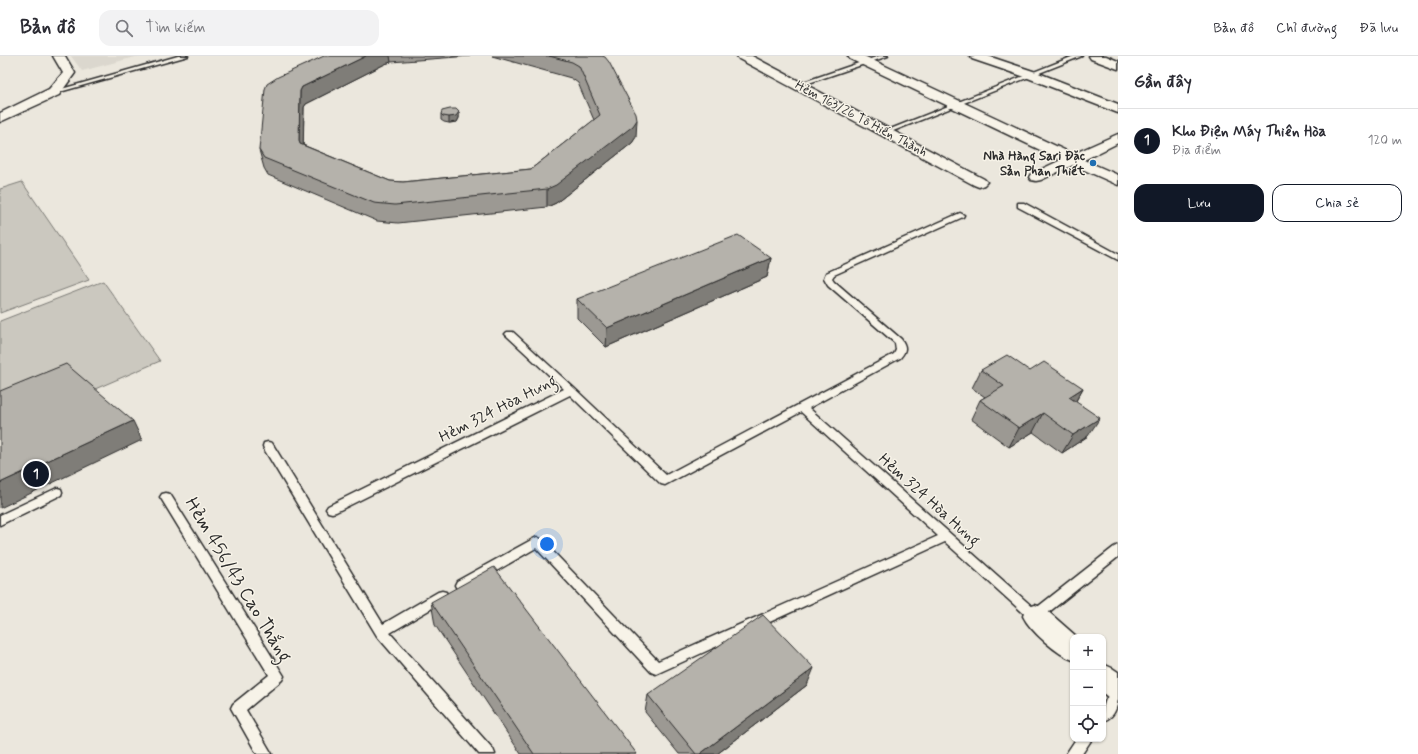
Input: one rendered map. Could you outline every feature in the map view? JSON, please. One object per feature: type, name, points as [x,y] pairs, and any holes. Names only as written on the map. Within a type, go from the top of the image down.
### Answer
[{"type":"street","points":[[0,118],[54,92],[69,73],[59,56]]},
{"type":"street","name":"Hẻm 163/26 Tô Hiến Thành","points":[[743,56],[980,182]]},
{"type":"street","points":[[854,56],[1073,159],[1118,182]]},
{"type":"street","points":[[976,56],[1032,75],[1118,109]]},
{"type":"street","points":[[1095,56],[1118,65]]},
{"type":"street","points":[[1036,177],[1118,138]]},
{"type":"street","points":[[1035,616],[1070,647]]},
{"type":"street","points":[[1106,679],[1118,689]]},
{"type":"lane","points":[[54,92],[185,56]]},
{"type":"lane","points":[[798,85],[885,56]]},
{"type":"lane","points":[[886,132],[1079,56]]},
{"type":"lane","points":[[1021,205],[1118,256]]},
{"type":"lane","name":"Hẻm 324 Hòa Hưng","points":[[332,509],[571,390],[665,481],[897,356],[901,352],[901,345],[898,341],[831,284],[828,278],[830,273],[960,215]]},
{"type":"lane","points":[[510,334],[571,390]]},
{"type":"lane","name":"Hẻm 324 Hòa Hưng","points":[[802,408],[1035,616]]},
{"type":"lane","points":[[268,446],[381,632],[488,754]]},
{"type":"lane","points":[[0,520],[58,492]]},
{"type":"lane","name":"Hẻm 456/43 Cao Thắng","points":[[166,497],[277,676],[238,708],[265,754]]},
{"type":"lane","points":[[381,632],[537,542],[656,668],[946,536]]},
{"type":"lane","points":[[1035,616],[1118,550]]},
{"type":"lane","points":[[1106,711],[1118,695]]},
{"type":"lane","points":[[1073,754],[1083,742]]},
{"type":"shaded area","points":[[71,56],[139,56],[82,71]]},
{"type":"shaded area","points":[[22,182],[89,280],[0,313],[0,189]]},
{"type":"shaded area","points":[[103,281],[160,361],[0,430],[0,321]]},
{"type":"building","points":[[324,56],[366,56],[302,87],[300,91],[300,144],[390,181],[403,182],[531,169],[600,115],[579,66],[572,62],[549,56],[605,57],[636,114],[637,120],[633,126],[556,185],[547,189],[395,205],[374,203],[264,158],[259,150],[265,89],[267,84],[278,77]]},
{"type":"building","points":[[456,109],[459,112],[456,116],[449,117],[441,114],[442,111]]},
{"type":"building","points":[[738,235],[771,258],[607,328],[577,299]]},
{"type":"building","points":[[1007,355],[1030,371],[1044,362],[1083,388],[1069,397],[1100,418],[1073,435],[1043,413],[1019,428],[980,400],[1004,386],[981,370]]},
{"type":"building","points":[[66,364],[133,421],[0,483],[0,391]]},
{"type":"building","points":[[494,567],[637,754],[534,754],[431,602]]},
{"type":"building","points":[[763,615],[814,668],[700,754],[696,754],[648,695]]},
{"type":"place","name":"Nhà Hàng Sari Đặc Sản Phan Thiết","points":[[1093,163]]},
{"type":"place","name":"Kho Điện Máy Thiên Hòa","points":[[36,474]]}]
